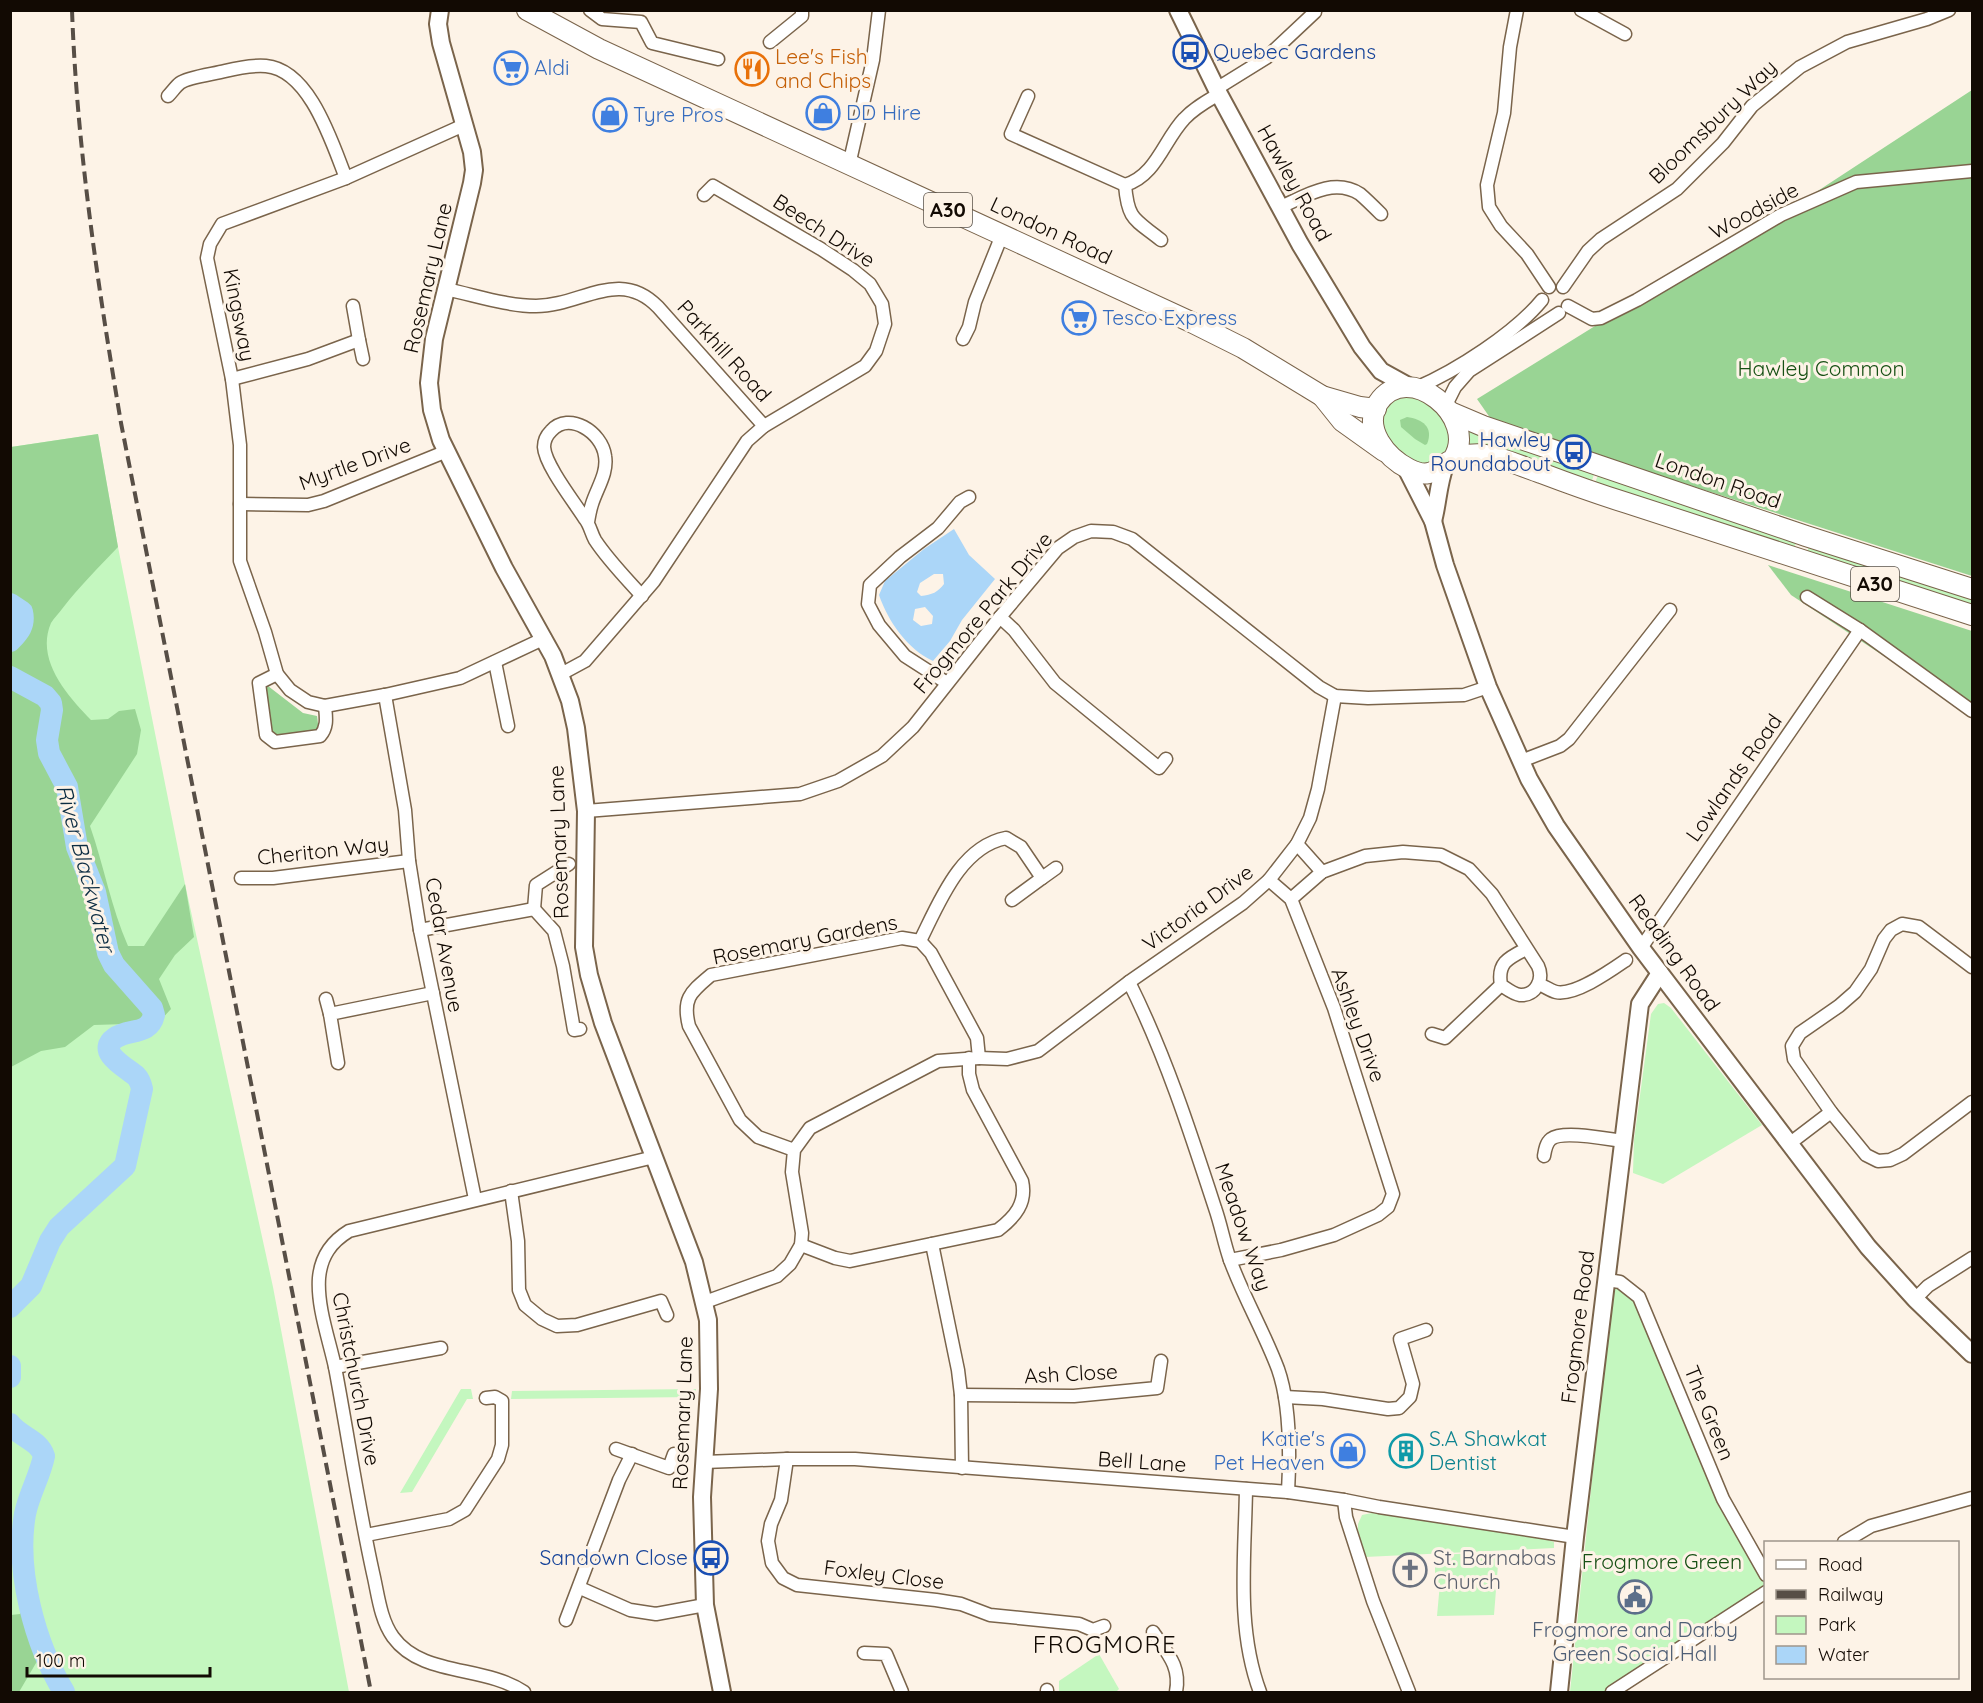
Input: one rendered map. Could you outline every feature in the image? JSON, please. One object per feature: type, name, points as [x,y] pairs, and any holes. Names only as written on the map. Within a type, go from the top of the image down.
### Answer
[{"type":"main road","name":"London Road","points":[[526,11],[599,49],[1235,344],[1322,396],[1360,407],[1381,402]]},
{"type":"main road","name":"A30","points":[[1447,410],[1434,397],[1413,387],[1397,389],[1381,402],[1373,419],[1374,430],[1386,453],[1406,468],[1425,473],[1436,471],[1449,462],[1484,454],[1590,491],[1972,615]]},
{"type":"main road","name":"London Road","points":[[1322,396],[1342,421],[1386,453]]},
{"type":"main road","name":"London Road","points":[[1447,410],[1483,426],[1728,510],[1972,589]]},
{"type":"main road","points":[[1447,410],[1459,434],[1458,450],[1449,462]]},
{"type":"street","name":"Rosemary Lane","points":[[440,10],[438,24],[441,43],[472,152],[474,170],[465,216],[434,339],[429,382],[430,397],[435,423],[447,451],[504,568],[544,638],[561,674],[576,728],[586,810],[584,930],[586,962],[603,1023],[694,1262],[705,1302],[710,1356],[702,1497],[705,1605],[722,1692]]},
{"type":"street","points":[[590,10],[602,19],[641,22],[652,43],[718,59]]},
{"type":"street","points":[[770,42],[802,16],[802,10]]},
{"type":"street","points":[[849,165],[873,60],[879,10]]},
{"type":"street","name":"Hawley Road","points":[[1178,10],[1218,92],[1300,244],[1362,347],[1381,371],[1413,387]]},
{"type":"street","points":[[1516,10],[1504,113],[1487,185],[1489,207],[1501,226],[1527,254],[1549,287]]},
{"type":"street","points":[[1581,10],[1624,34]]},
{"type":"street","name":"Bloomsbury Way","points":[[1563,287],[1588,251],[1601,239],[1677,189],[1723,143],[1752,106],[1800,67],[1847,42],[1925,15],[1949,10]]},
{"type":"street","points":[[1028,96],[1011,134],[1125,185],[1137,182],[1151,168],[1182,120],[1266,58],[1315,12]]},
{"type":"street","points":[[168,96],[181,82],[236,69],[266,66],[286,72],[313,102],[346,178]]},
{"type":"street","name":"Kingsway","points":[[325,706],[308,702],[290,690],[277,674],[240,561],[240,445],[232,379],[207,258],[210,244],[222,224],[346,178],[464,125]]},
{"type":"street","name":"Woodside","points":[[1542,300],[1546,309],[1554,313],[1564,310],[1592,319],[1600,318],[1637,300],[1781,215],[1856,182],[1972,171]]},
{"type":"street","points":[[1125,185],[1127,205],[1131,216],[1161,240]]},
{"type":"street","name":"Beech Drive","points":[[704,195],[713,186],[822,249],[870,284],[882,304],[885,324],[876,351],[865,366],[764,426]]},
{"type":"street","points":[[1281,207],[1319,189],[1335,186],[1358,193],[1380,213]]},
{"type":"street","points":[[963,339],[1002,235]]},
{"type":"street","points":[[1413,387],[1440,376],[1510,331],[1542,300],[1543,294],[1549,287],[1557,285],[1563,287],[1570,295],[1564,310],[1469,371],[1455,387],[1447,410]]},
{"type":"street","name":"Parkhill Road","points":[[445,289],[521,306],[540,306],[614,289],[634,290],[649,298],[658,307],[764,426],[747,441],[642,596],[585,661],[561,674]]},
{"type":"street","points":[[353,306],[363,359]]},
{"type":"street","points":[[232,379],[308,359],[359,340]]},
{"type":"street","name":"Hawley Road","points":[[1381,371],[1381,402]]},
{"type":"street","points":[[588,522],[591,505],[604,474],[605,455],[599,439],[588,428],[568,422],[556,425],[546,436],[544,448],[565,491],[588,522],[594,538],[642,596]]},
{"type":"street","name":"Myrtle Drive","points":[[240,504],[308,505],[324,501],[447,451]]},
{"type":"street","name":"Reading Road","points":[[1433,521],[1438,504],[1440,480],[1449,462]]},
{"type":"street","name":"Reading Road","points":[[1406,468],[1433,521],[1445,565],[1488,687],[1528,778],[1556,826],[1641,948],[1868,1247],[1915,1299],[1972,1354]]},
{"type":"street","points":[[947,683],[905,656],[879,625],[868,604],[870,585],[900,557],[938,528],[960,502],[969,497]]},
{"type":"street","name":"Frogmore Park Drive","points":[[586,810],[800,794],[838,781],[882,756],[913,727],[1058,548],[1074,537],[1091,531],[1113,532],[1132,539],[1319,687],[1335,696],[1368,698],[1464,695],[1488,687]]},
{"type":"street","points":[[1808,597],[1860,630],[1972,711]]},
{"type":"street","points":[[1521,761],[1560,746],[1569,739],[1626,663],[1670,610]]},
{"type":"street","points":[[1000,617],[1014,630],[1055,683],[1159,768]]},
{"type":"street","name":"Lowlands Road","points":[[1641,948],[1860,630]]},
{"type":"street","points":[[277,674],[259,683],[266,735],[275,742],[320,736],[325,731],[327,722],[325,706],[460,678],[544,638]]},
{"type":"street","points":[[495,662],[508,726]]},
{"type":"street","name":"Cedar Avenue","points":[[385,695],[405,810],[409,861],[420,930],[475,1199]]},
{"type":"street","name":"Victoria Drive","points":[[974,1058],[1007,1059],[1038,1051],[1129,982],[1243,903],[1269,880],[1297,844],[1311,818],[1335,696]]},
{"type":"street","points":[[920,941],[940,901],[960,870],[974,853],[992,841],[1006,838],[1021,846],[1042,878]]},
{"type":"street","points":[[1297,844],[1322,872]]},
{"type":"street","points":[[1291,899],[1322,872],[1365,856],[1403,852],[1441,855],[1469,869],[1492,894],[1540,971],[1539,984],[1536,989],[1524,994],[1514,993],[1501,986]]},
{"type":"street","name":"Cheriton Way","points":[[241,878],[297,876],[409,861]]},
{"type":"street","points":[[569,864],[536,885],[534,909],[554,932],[563,966],[571,1019],[574,1030],[580,1029]]},
{"type":"street","points":[[1012,900],[1056,868]]},
{"type":"street","name":"Ashley Drive","points":[[1230,1260],[1281,1250],[1334,1235],[1378,1215],[1388,1207],[1393,1194],[1338,1019],[1291,899],[1269,880]]},
{"type":"street","points":[[420,930],[534,909]]},
{"type":"street","points":[[1972,967],[1919,927],[1902,924],[1891,930],[1871,969],[1855,992],[1800,1033],[1792,1046],[1794,1059],[1831,1112],[1866,1155],[1878,1161],[1890,1160],[1903,1154],[1972,1102]]},
{"type":"street","name":"Rosemary Gardens","points":[[794,1150],[758,1137],[740,1120],[689,1026],[685,1009],[694,990],[711,975],[902,938],[920,941],[931,954],[977,1038],[973,1090],[1022,1180],[1024,1192],[1020,1207],[1011,1220],[998,1230],[850,1261],[835,1258],[801,1245]]},
{"type":"street","points":[[1501,986],[1499,974],[1503,964],[1510,957],[1526,949]]},
{"type":"street","points":[[1539,984],[1557,993],[1576,989],[1606,974],[1626,960]]},
{"type":"street","name":"Frogmore Road","points":[[1559,1692],[1575,1537],[1640,1004],[1660,973]]},
{"type":"street","name":"Meadow Way","points":[[1129,982],[1149,1021],[1176,1090],[1230,1260],[1279,1371],[1285,1397],[1290,1461],[1288,1492]]},
{"type":"street","points":[[1432,1034],[1445,1038],[1501,986]]},
{"type":"street","points":[[330,1014],[433,993]]},
{"type":"street","points":[[326,999],[338,1063]]},
{"type":"street","points":[[705,1302],[777,1276],[790,1263],[801,1245],[802,1233],[792,1172],[794,1150],[810,1128],[938,1061],[974,1058]]},
{"type":"street","points":[[1789,1144],[1831,1112]]},
{"type":"street","points":[[1544,1156],[1545,1147],[1551,1139],[1562,1134],[1623,1141]]},
{"type":"street","name":"Christchurch Drive","points":[[524,1692],[487,1676],[429,1664],[417,1658],[402,1647],[384,1622],[322,1310],[318,1282],[322,1259],[332,1244],[349,1230],[654,1157]]},
{"type":"street","points":[[512,1191],[518,1240],[519,1290],[525,1305],[542,1319],[557,1326],[577,1325],[661,1301],[667,1315]]},
{"type":"street","points":[[932,1244],[958,1370],[961,1395],[962,1468]]},
{"type":"street","points":[[1915,1299],[1928,1286],[1972,1258]]},
{"type":"street","name":"The Green","points":[[1607,1280],[1620,1282],[1639,1297],[1723,1499],[1764,1571]]},
{"type":"street","points":[[1285,1397],[1399,1408],[1410,1397],[1413,1384],[1400,1339],[1426,1330]]},
{"type":"street","points":[[335,1367],[441,1348]]},
{"type":"street","name":"Ash Close","points":[[961,1395],[1074,1396],[1157,1388],[1161,1362]]},
{"type":"street","points":[[366,1535],[449,1519],[465,1510],[498,1459],[502,1445],[502,1401],[495,1397],[486,1398]]},
{"type":"street","points":[[616,1449],[669,1468],[674,1454]]},
{"type":"street","points":[[566,1620],[632,1454]]},
{"type":"street","name":"Foxley Close","points":[[787,1459],[781,1500],[771,1524],[768,1541],[772,1563],[783,1578],[797,1585],[961,1604],[990,1616],[1079,1624],[1094,1630],[1104,1626]]},
{"type":"street","name":"Bell Lane","points":[[704,1462],[855,1459],[1288,1492],[1344,1500],[1378,1508],[1575,1537]]},
{"type":"street","points":[[1245,1489],[1245,1630],[1251,1668],[1260,1692]]},
{"type":"street","points":[[1846,1541],[1871,1526],[1972,1498]]},
{"type":"street","points":[[1344,1500],[1346,1517],[1373,1601],[1409,1692]]},
{"type":"street","points":[[580,1587],[630,1610],[656,1614],[705,1605]]},
{"type":"street","points":[[1612,1692],[1764,1594]]},
{"type":"street","points":[[1153,1632],[1172,1661],[1179,1677],[1176,1692]]},
{"type":"street","points":[[864,1653],[886,1654],[902,1692]]},
{"type":"green space","name":"Hawley Common","points":[[1972,90],[1972,576],[1493,422],[1477,399],[1637,300],[1781,215]]},
{"type":"green space","points":[[1407,396],[1420,400],[1433,408],[1443,419],[1449,431],[1448,450],[1429,465],[1411,461],[1395,446],[1385,430],[1384,414],[1388,407]]},
{"type":"green space","points":[[1407,417],[1422,422],[1428,429],[1427,444],[1415,439],[1401,427],[1400,420]]},
{"type":"green space","points":[[1469,429],[1595,471],[1591,484],[1469,448]]},
{"type":"green space","points":[[98,434],[118,547],[185,884],[273,1287],[349,1692],[11,1692],[11,447]]},
{"type":"green space","points":[[98,434],[118,547],[52,621],[47,637],[47,650],[56,676],[64,689],[91,720],[108,719],[119,711],[135,709],[141,730],[137,754],[90,826],[128,946],[144,946],[185,884],[194,937],[175,955],[159,979],[171,1009],[158,1023],[94,1025],[65,1047],[41,1051],[11,1067],[11,447]]},
{"type":"green space","points":[[1599,473],[1797,541],[1793,550],[1594,485]]},
{"type":"green space","points":[[1809,545],[1972,595],[1972,608],[1807,553]]},
{"type":"green space","points":[[1768,565],[1972,631],[1972,714],[1791,595]]},
{"type":"green space","points":[[268,686],[303,713],[317,716],[319,731],[280,737],[270,733],[264,691]]},
{"type":"green space","points":[[1664,1003],[1671,1008],[1762,1125],[1663,1184],[1633,1173],[1634,1140],[1651,1014],[1658,1004]]},
{"type":"green space","name":"Frogmore Green","points":[[1612,1286],[1627,1294],[1643,1313],[1688,1421],[1718,1503],[1764,1586],[1605,1692],[1570,1692]]},
{"type":"green space","points":[[461,1389],[471,1389],[473,1399],[467,1399],[412,1492],[400,1493]]},
{"type":"green space","points":[[696,1389],[695,1397],[511,1399],[512,1391]]},
{"type":"green space","points":[[1372,1513],[1543,1538],[1554,1542],[1554,1548],[1365,1557],[1358,1524],[1362,1515]]},
{"type":"green space","points":[[1499,1552],[1494,1615],[1437,1616],[1440,1583],[1435,1582],[1435,1555]]},
{"type":"green space","points":[[33,1592],[46,1646],[19,1692],[11,1692],[11,1615],[20,1614]]},
{"type":"green space","points":[[1099,1654],[1119,1689],[1116,1692],[1059,1692],[1059,1681]]},
{"type":"water","points":[[954,529],[969,555],[995,579],[933,661],[907,642],[893,624],[879,595],[885,581],[924,549]],"holes":[[[934,574],[943,574],[944,584],[934,593],[921,596],[917,592],[920,583]],[[925,607],[933,616],[932,624],[921,626],[913,620],[915,609]]]},
{"type":"waterway","name":"River Blackwater","points":[[10,604],[22,612],[23,617],[20,628],[10,641]]},
{"type":"waterway","name":"River Blackwater","points":[[10,677],[45,696],[51,703],[47,740],[49,753],[67,787],[77,847],[95,892],[108,953],[114,965],[152,1008],[154,1015],[148,1026],[120,1035],[110,1043],[110,1054],[137,1078],[142,1089],[125,1166],[59,1227],[50,1241],[31,1286],[10,1307]]},
{"type":"waterway","name":"River Blackwater","points":[[10,1366],[10,1377]]},
{"type":"waterway","name":"River Blackwater","points":[[10,1424],[34,1442],[44,1456],[25,1514],[23,1536],[25,1583],[36,1630],[64,1692]]},
{"type":"railway","points":[[72,10],[79,114],[90,217],[121,423],[371,1692]]},
{"type":"place","name":"Quebec Gardens","points":[[1190,52]]},
{"type":"place","name":"Aldi","points":[[511,68]]},
{"type":"place","name":"Lee's Fish and Chips","points":[[752,69]]},
{"type":"place","name":"DD Hire","points":[[823,113]]},
{"type":"place","name":"Tyre Pros","points":[[610,115]]},
{"type":"place","name":"Tesco Express","points":[[1079,318]]},
{"type":"place","name":"Hawley Roundabout","points":[[1574,452]]},
{"type":"place","name":"Katie's Pet Heaven","points":[[1348,1451]]},
{"type":"place","name":"S.A Shawkat Dentist","points":[[1406,1451]]},
{"type":"place","name":"Sandown Close","points":[[711,1558]]},
{"type":"place","name":"St. Barnabas Church","points":[[1410,1570]]},
{"type":"place","name":"Frogmore and Darby Green Social Hall","points":[[1635,1597]]},
{"type":"district","name":"FROGMORE","points":[[1105,1645]]}]
